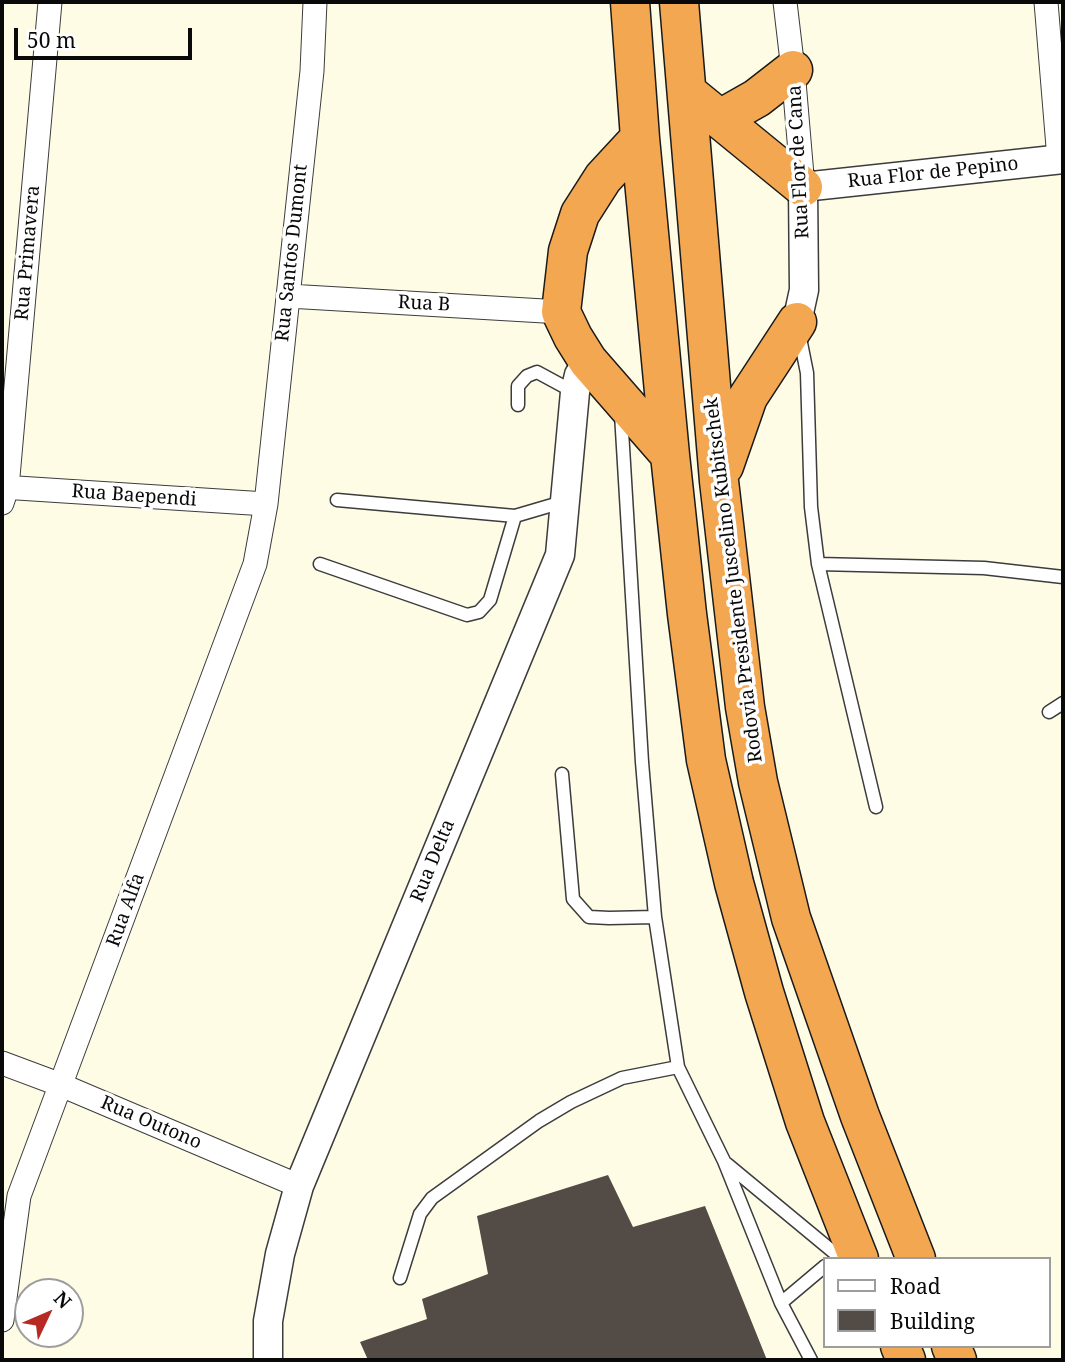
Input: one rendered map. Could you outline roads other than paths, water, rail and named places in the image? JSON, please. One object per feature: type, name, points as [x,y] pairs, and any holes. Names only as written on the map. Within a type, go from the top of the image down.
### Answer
[{"type":"highway","points":[[630,2],[670,455],[706,760],[734,883],[842,1257]]},
{"type":"highway","name":"Rodovia Presidente Juscelino Kubitschek","points":[[679,2],[719,481],[745,707],[758,782],[791,918],[860,1116],[915,1257]]},
{"type":"highway","points":[[720,119],[757,98],[793,70]]},
{"type":"highway","points":[[688,93],[803,187]]},
{"type":"highway","points":[[640,138],[603,178],[580,214],[568,251],[561,312],[573,337],[581,376],[620,400],[670,455]]},
{"type":"highway","points":[[719,481],[748,397],[797,322]]},
{"type":"street","name":"Rua Primavera","points":[[4,493],[50,2]]},
{"type":"street","name":"Rua Santos Dumont","points":[[266,504],[312,71],[315,2]]},
{"type":"street","name":"Rua Flor de Cana","points":[[785,2],[803,187],[804,290],[797,322]]},
{"type":"street","points":[[1046,2],[1061,159]]},
{"type":"street","name":"Rua Flor de Pepino","points":[[803,187],[1061,159]]},
{"type":"street","name":"Rua B","points":[[288,296],[561,312]]},
{"type":"street","name":"Rua Delta","points":[[268,1360],[268,1321],[280,1254],[299,1186],[560,555],[581,376]]},
{"type":"street","name":"Rua Baependi","points":[[4,493],[266,504]]},
{"type":"street","name":"Rua Alfa","points":[[2,1320],[19,1196],[255,564],[266,504]]},
{"type":"street","name":"Rua Outono","points":[[2,1063],[61,1085],[299,1186]]},
{"type":"lane","points":[[797,322],[807,373],[811,507],[818,565],[876,807]]},
{"type":"lane","points":[[518,405],[518,386],[527,376],[537,372],[581,376]]},
{"type":"lane","points":[[620,400],[642,762],[655,917],[678,1067],[724,1161],[782,1303],[811,1360]]},
{"type":"lane","points":[[337,500],[515,516],[566,500]]},
{"type":"lane","points":[[320,564],[467,615],[479,612],[490,600],[515,516]]},
{"type":"lane","points":[[818,565],[984,568],[1063,578]]},
{"type":"lane","points":[[1049,712],[1063,703]]},
{"type":"lane","points":[[562,775],[573,899],[589,916],[655,917]]},
{"type":"lane","points":[[400,1278],[420,1214],[432,1198],[539,1121],[571,1102],[622,1078],[678,1067]]},
{"type":"lane","points":[[724,1161],[841,1257]]},
{"type":"lane","points":[[782,1303],[824,1272]]}]
